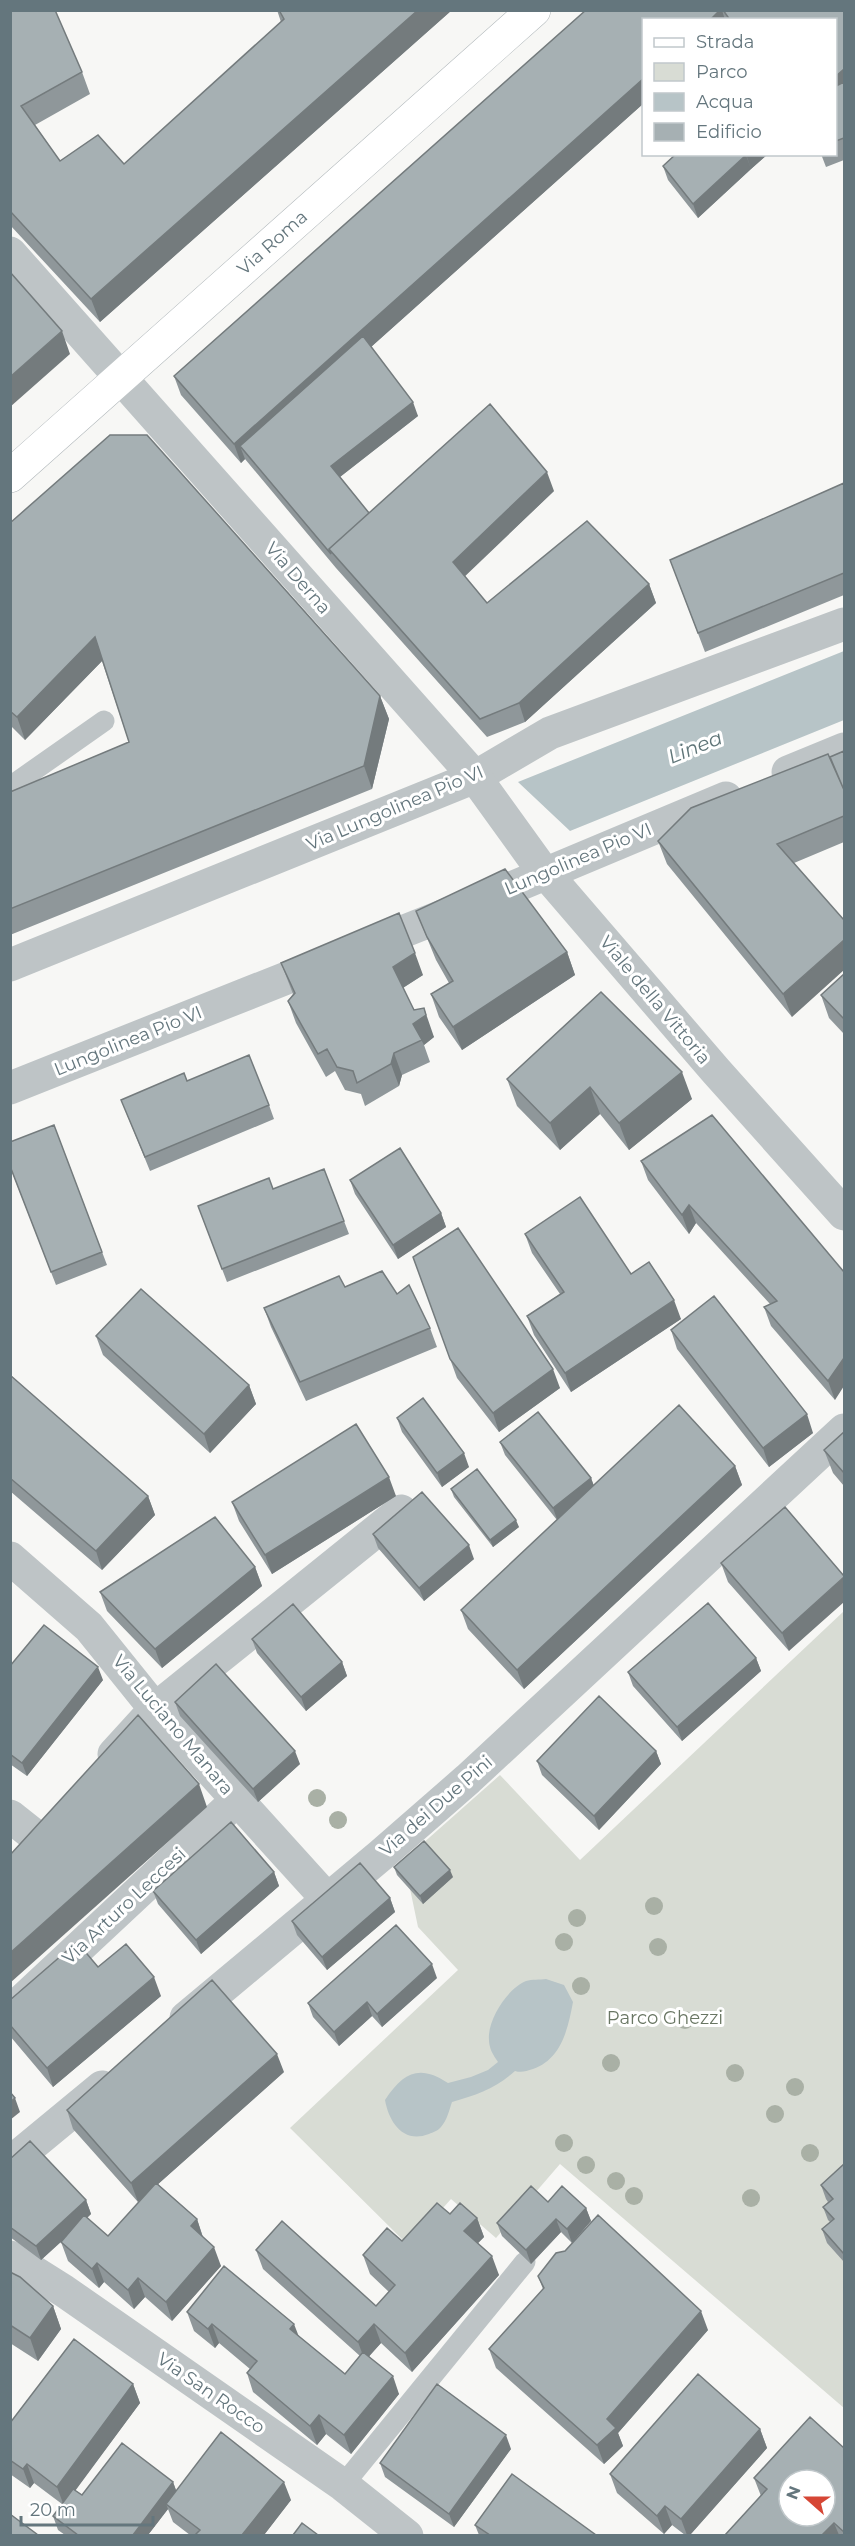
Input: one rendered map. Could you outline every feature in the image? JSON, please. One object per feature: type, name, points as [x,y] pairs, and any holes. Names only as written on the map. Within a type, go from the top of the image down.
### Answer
[{"type":"main road","name":"Via Roma","points":[[10,476],[534,10]]},
{"type":"street","name":"Via Derna","points":[[10,253],[475,777]]},
{"type":"street","name":"Via Lungolinea Pio VI","points":[[10,964],[475,777],[550,733],[844,624]]},
{"type":"street","name":"Lungolinea Pio VI","points":[[10,1088],[548,873],[603,848],[844,749]]},
{"type":"street","name":"Viale della Vittoria","points":[[475,777],[537,863],[548,873],[716,1071],[844,1215]]},
{"type":"street","name":"Via dei Due Pini","points":[[165,2035],[328,1900],[468,1779],[844,1430]]},
{"type":"street","points":[[93,1778],[155,1709],[402,1512]]},
{"type":"street","name":"Via Luciano Manara","points":[[10,1558],[89,1627],[155,1709],[328,1900]]},
{"type":"street","name":"Via Arturo Leccesi","points":[[10,2012],[237,1800]]},
{"type":"street","points":[[16,1863],[62,1813]]},
{"type":"street","points":[[10,1816],[39,1839]]},
{"type":"street","points":[[10,2163],[128,2065]]},
{"type":"street","name":"Via San Rocco","points":[[10,2257],[64,2291],[343,2485],[407,2535]]},
{"type":"lane","points":[[10,787],[104,721]]},
{"type":"lane","points":[[343,2485],[525,2262]]},
{"type":"green space","name":"Parco Ghezzi","points":[[844,1611],[844,2408],[560,2164],[496,2238],[451,2199],[409,2246],[290,2128],[458,1970],[418,1927],[404,1860],[500,1775],[580,1860]]},
{"type":"water","name":"Linea","points":[[844,651],[844,720],[570,831],[518,782]]},
{"type":"water","points":[[546,1979],[564,1985],[573,2002],[566,2032],[551,2058],[533,2069],[515,2071],[486,2090],[452,2102],[448,2115],[440,2128],[429,2134],[412,2136],[399,2129],[390,2116],[385,2100],[398,2083],[405,2077],[421,2073],[438,2077],[448,2083],[488,2070],[498,2062],[490,2046],[489,2032],[500,2006],[512,1990],[519,1985],[528,1980]]},
{"type":"building","points":[[10,10],[55,10],[82,72],[21,106],[60,161],[98,135],[124,164],[284,19],[279,10],[418,10],[91,299],[10,211]]},
{"type":"building","points":[[586,10],[720,10],[712,18],[642,18],[642,80],[234,444],[174,376]]},
{"type":"building","points":[[723,10],[844,10],[844,69],[837,75],[837,18],[729,18]]},
{"type":"building","points":[[844,82],[844,138],[837,141],[837,86]]},
{"type":"building","points":[[674,156],[745,156],[693,204],[663,166]]},
{"type":"building","points":[[10,272],[62,331],[10,377]]},
{"type":"building","points":[[363,336],[413,402],[331,466],[369,513],[329,549],[331,554],[240,446]]},
{"type":"building","points":[[490,404],[547,472],[453,562],[487,603],[587,521],[649,584],[519,703],[480,719],[329,549]]},
{"type":"building","points":[[110,435],[147,435],[380,696],[364,766],[10,909],[10,792],[129,742],[95,637],[17,717],[10,711],[10,523]]},
{"type":"building","points":[[844,483],[844,573],[698,633],[670,560]]},
{"type":"building","points":[[844,751],[844,790],[830,757]]},
{"type":"building","points":[[828,754],[844,790],[844,816],[777,844],[844,920],[844,940],[783,994],[658,841],[691,808]]},
{"type":"building","points":[[505,869],[567,952],[453,1027],[431,994],[453,981],[427,937],[416,911]]},
{"type":"building","points":[[399,913],[415,953],[393,967],[414,1010],[424,1008],[426,1015],[413,1024],[422,1040],[394,1053],[391,1064],[357,1083],[353,1071],[337,1067],[327,1049],[318,1054],[288,1001],[295,993],[281,963]]},
{"type":"building","points":[[844,974],[844,1019],[821,995]]},
{"type":"building","points":[[601,992],[682,1072],[619,1123],[590,1087],[550,1123],[507,1079]]},
{"type":"building","points":[[249,1055],[269,1105],[145,1157],[121,1100],[184,1073],[187,1081]]},
{"type":"building","points":[[712,1115],[844,1272],[844,1358],[828,1381],[764,1307],[777,1301],[689,1205],[682,1215],[641,1161]]},
{"type":"building","points":[[54,1125],[102,1252],[51,1272],[10,1166],[10,1142]]},
{"type":"building","points":[[400,1148],[441,1213],[393,1245],[350,1180]]},
{"type":"building","points":[[324,1169],[344,1221],[222,1269],[198,1206],[269,1178],[273,1189]]},
{"type":"building","points":[[580,1197],[631,1274],[649,1262],[674,1300],[565,1373],[527,1316],[564,1292],[525,1234]]},
{"type":"building","points":[[458,1228],[553,1369],[493,1413],[450,1359],[413,1257]]},
{"type":"building","points":[[382,1271],[397,1294],[409,1285],[430,1328],[300,1382],[264,1308],[339,1276],[345,1287]]},
{"type":"building","points":[[141,1289],[249,1385],[204,1434],[96,1336]]},
{"type":"building","points":[[714,1296],[807,1414],[763,1448],[671,1330]]},
{"type":"building","points":[[10,1375],[148,1496],[96,1551],[10,1478]]},
{"type":"building","points":[[423,1398],[464,1453],[437,1473],[397,1418]]},
{"type":"building","points":[[679,1405],[735,1466],[517,1670],[461,1610]]},
{"type":"building","points":[[538,1412],[591,1478],[553,1508],[500,1442]]},
{"type":"building","points":[[356,1424],[389,1477],[265,1555],[232,1502]]},
{"type":"building","points":[[844,1432],[844,1473],[824,1450]]},
{"type":"building","points":[[477,1469],[516,1520],[490,1540],[451,1489]]},
{"type":"building","points":[[422,1492],[469,1545],[419,1588],[373,1534]]},
{"type":"building","points":[[785,1507],[844,1577],[782,1633],[721,1563]]},
{"type":"building","points":[[215,1517],[255,1567],[155,1649],[100,1592]]},
{"type":"building","points":[[708,1603],[756,1658],[677,1727],[628,1672]]},
{"type":"building","points":[[293,1604],[342,1662],[301,1697],[252,1639]]},
{"type":"building","points":[[44,1625],[98,1667],[22,1763],[10,1754],[10,1666]]},
{"type":"building","points":[[216,1664],[295,1751],[253,1789],[175,1702]]},
{"type":"building","points":[[599,1696],[656,1751],[594,1816],[537,1761]]},
{"type":"building","points":[[138,1715],[199,1784],[10,1953],[10,1855]]},
{"type":"building","points":[[231,1822],[274,1872],[196,1940],[153,1891]]},
{"type":"building","points":[[424,1841],[450,1870],[420,1896],[394,1867]]},
{"type":"building","points":[[360,1863],[390,1898],[322,1957],[292,1921]]},
{"type":"building","points":[[396,1925],[432,1964],[377,2014],[367,2002],[334,2032],[308,2003]]},
{"type":"building","points":[[77,1942],[98,1967],[126,1944],[154,1977],[47,2068],[10,2025],[10,2000]]},
{"type":"building","points":[[212,1980],[277,2054],[131,2183],[67,2110]]},
{"type":"building","points":[[10,2092],[15,2098],[10,2102]]},
{"type":"building","points":[[30,2141],[86,2200],[36,2246],[10,2227],[10,2159]]},
{"type":"building","points":[[844,2164],[844,2254],[822,2229],[834,2219],[823,2207],[833,2199],[821,2185]]},
{"type":"building","points":[[156,2183],[197,2219],[191,2226],[214,2247],[166,2302],[138,2278],[128,2290],[97,2263],[92,2269],[61,2242],[84,2215],[108,2236]]},
{"type":"building","points":[[531,2186],[548,2202],[562,2186],[586,2208],[567,2229],[556,2219],[526,2250],[497,2223]]},
{"type":"building","points":[[437,2203],[450,2214],[460,2203],[477,2218],[464,2231],[492,2256],[405,2353],[374,2324],[358,2342],[256,2250],[282,2221],[376,2306],[395,2285],[363,2255],[387,2228],[402,2241]]},
{"type":"building","points":[[598,2215],[701,2311],[607,2419],[616,2428],[597,2445],[489,2349],[544,2288],[538,2276],[556,2253],[565,2251]]},
{"type":"building","points":[[224,2266],[294,2324],[290,2329],[345,2374],[363,2352],[393,2376],[344,2435],[319,2415],[310,2426],[247,2373],[257,2361],[212,2324],[208,2329],[187,2312]]},
{"type":"building","points":[[10,2272],[20,2277],[53,2306],[30,2338],[10,2325]]},
{"type":"building","points":[[74,2339],[133,2384],[57,2487],[27,2464],[23,2469],[10,2460],[10,2423]]},
{"type":"building","points":[[698,2374],[760,2429],[681,2519],[665,2506],[657,2516],[610,2474]]},
{"type":"building","points":[[437,2384],[506,2435],[449,2514],[380,2463]]},
{"type":"building","points":[[810,2417],[844,2448],[844,2532],[837,2526],[837,2468],[777,2468],[777,2528],[829,2528],[822,2535],[725,2535],[767,2489],[754,2478]]},
{"type":"building","points":[[221,2432],[284,2482],[242,2535],[195,2535],[200,2530],[166,2504]]},
{"type":"building","points":[[122,2443],[173,2482],[133,2535],[78,2535],[53,2516],[73,2489],[82,2495]]},
{"type":"building","points":[[512,2474],[596,2535],[490,2535],[475,2525]]},
{"type":"building","points":[[10,2514],[38,2535],[10,2535]]},
{"type":"building","points":[[302,2523],[318,2535],[293,2535]]}]
